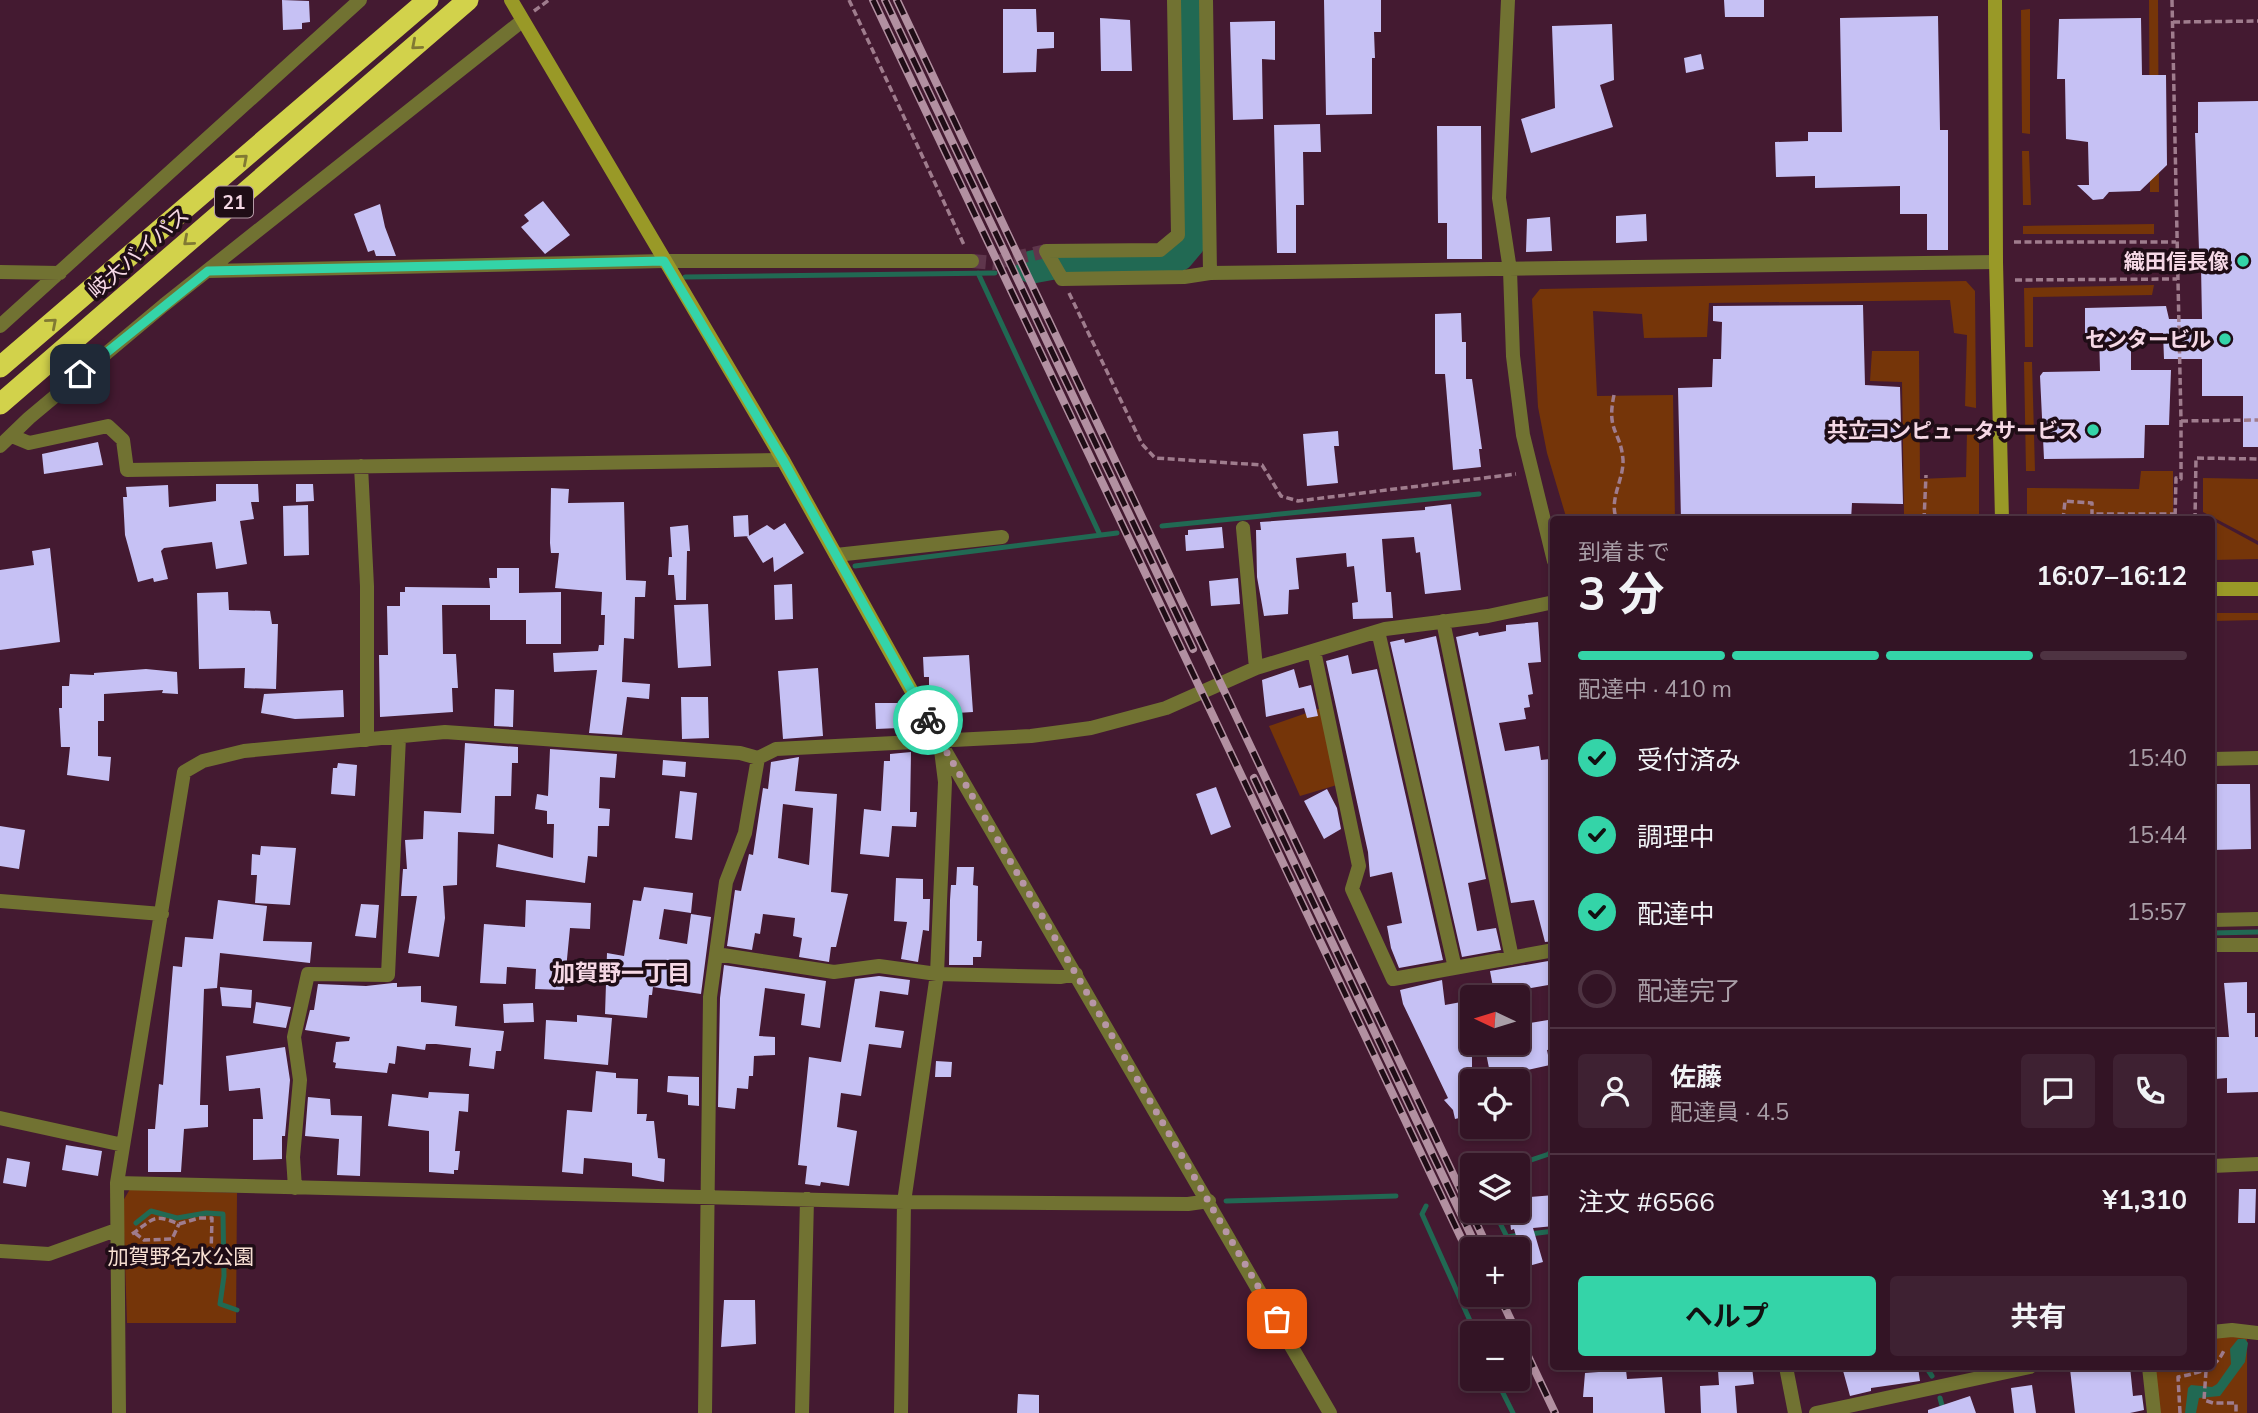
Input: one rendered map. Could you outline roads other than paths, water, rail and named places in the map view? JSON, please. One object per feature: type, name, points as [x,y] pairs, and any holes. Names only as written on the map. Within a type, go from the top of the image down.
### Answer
[{"type":"highway","name":"岐大バイパス","points":[[0,367],[428,0]]},
{"type":"highway","name":"岐大バイパス","points":[[0,404],[468,0]]},
{"type":"street","points":[[0,326],[360,0]]},
{"type":"street","points":[[511,0],[783,460],[940,742],[1330,1413]]},
{"type":"street","points":[[1174,0],[1178,235],[1160,250],[1046,251],[1060,276],[1184,277],[1210,273],[1996,262]]},
{"type":"street","points":[[1206,0],[1210,273]]},
{"type":"street","points":[[1508,0],[1499,198],[1510,270],[1513,356],[1522,435],[1550,544]]},
{"type":"street","points":[[1995,0],[1996,262],[2002,516]]},
{"type":"street","points":[[0,446],[80,374],[522,21]]},
{"type":"street","points":[[208,271],[664,261],[972,261]]},
{"type":"street","points":[[0,272],[60,273]]},
{"type":"street","points":[[12,436],[29,443],[108,426],[123,440],[127,470],[783,460]]},
{"type":"street","points":[[361,466],[368,586],[367,740]]},
{"type":"street","points":[[1243,528],[1256,668]]},
{"type":"street","points":[[836,555],[1002,537]]},
{"type":"street","points":[[2215,589],[2258,589]]},
{"type":"street","points":[[119,1413],[117,1183],[184,772],[203,761],[244,751],[445,732],[740,753],[758,758],[776,749],[1031,736],[1091,728],[1166,708],[1256,668],[1378,631],[1488,616],[1550,603]]},
{"type":"street","points":[[1443,621],[1512,958]]},
{"type":"street","points":[[1378,631],[1455,968]]},
{"type":"street","points":[[1314,651],[1359,866],[1352,889],[1393,979],[1550,951]]},
{"type":"street","points":[[295,1188],[293,1157],[300,1080],[294,1037],[308,974],[388,975],[400,737]]},
{"type":"street","points":[[901,1413],[904,1202],[937,974],[945,782],[940,742]]},
{"type":"street","points":[[705,1413],[710,997],[726,882],[745,833],[758,758]]},
{"type":"street","points":[[2215,759],[2258,758]]},
{"type":"street","points":[[0,901],[162,914]]},
{"type":"street","points":[[2215,920],[2258,919]]},
{"type":"street","points":[[2215,945],[2258,945]]},
{"type":"street","points":[[716,954],[834,972],[879,967],[937,974],[1076,974]]},
{"type":"street","points":[[0,1118],[123,1145]]},
{"type":"street","points":[[2215,1166],[2258,1164]]},
{"type":"street","points":[[117,1183],[904,1202],[1188,1204],[1209,1201]]},
{"type":"street","points":[[802,1413],[807,1199]]},
{"type":"street","points":[[0,1251],[49,1254],[116,1234]]},
{"type":"street","points":[[2215,1332],[2232,1330],[2258,1334]]},
{"type":"street","points":[[1787,1370],[1796,1413]]},
{"type":"street","points":[[1816,1413],[2016,1370]]},
{"type":"street","points":[[2149,1370],[2154,1413]]},
{"type":"waterway","points":[[1032,267],[1059,262],[1162,263],[1178,255],[1189,242],[1193,230],[1189,0]]},
{"type":"waterway","points":[[978,273],[1100,535]]},
{"type":"waterway","points":[[685,277],[995,273]]},
{"type":"waterway","points":[[1162,526],[1479,494]]},
{"type":"waterway","points":[[855,566],[1117,533]]},
{"type":"waterway","points":[[2215,933],[2258,932]]},
{"type":"waterway","points":[[1530,1160],[1550,1152]]},
{"type":"waterway","points":[[1226,1201],[1396,1196]]},
{"type":"waterway","points":[[1426,1206],[1422,1214],[1470,1321]]},
{"type":"waterway","points":[[136,1223],[151,1211],[177,1218],[206,1213],[223,1214],[224,1276],[220,1304],[237,1310]]},
{"type":"waterway","points":[[1500,1223],[1507,1237],[1520,1235]]},
{"type":"waterway","points":[[1530,1234],[1550,1232]]},
{"type":"waterway","points":[[1928,1370],[1932,1376]]},
{"type":"waterway","points":[[1502,1391],[1513,1413]]},
{"type":"waterway","points":[[1940,1398],[1944,1413]]},
{"type":"tunnel","points":[[972,261],[993,263],[1046,251]]},
{"type":"railway","points":[[873,0],[1461,1237]]},
{"type":"railway","points":[[885,0],[1193,649]]},
{"type":"railway","points":[[897,0],[1483,1237]]},
{"type":"railway","points":[[1254,778],[1472,1237]]},
{"type":"railway","points":[[1505,1307],[1555,1413]]},
{"type":"place","name":"織田信長像","points":[[2243,261]]},
{"type":"place","name":"センタービル","points":[[2225,339]]},
{"type":"place","name":"共立コンピュータサービス","points":[[2093,430]]},
{"type":"district","name":"加賀野一丁目","points":[[621,972]]},
{"type":"park label","name":"加賀野名水公園","points":[[181,1256]]}]
